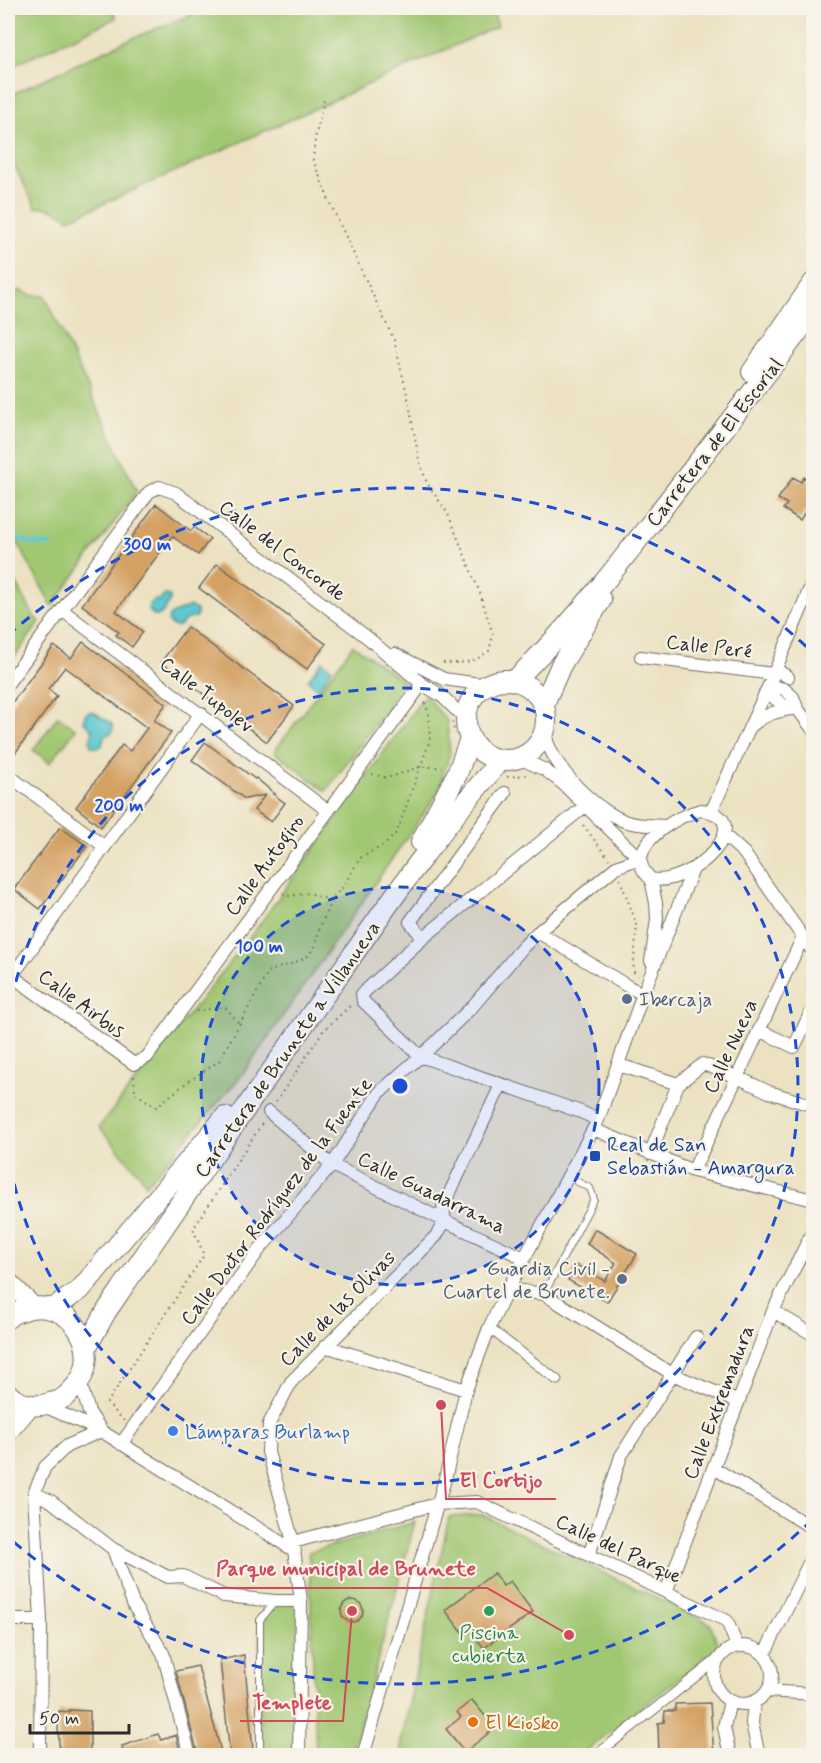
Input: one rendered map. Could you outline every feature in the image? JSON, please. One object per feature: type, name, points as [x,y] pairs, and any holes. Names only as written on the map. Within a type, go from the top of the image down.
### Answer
[{"type":"highway","points":[[682,483],[723,414],[813,282]]},
{"type":"highway","name":"Carretera de El Escorial","points":[[514,681],[547,649],[635,544],[768,373],[813,309]]},
{"type":"highway","name":"Carretera de El Escorial","points":[[543,706],[561,665],[635,544]]},
{"type":"highway","points":[[500,681],[514,681],[526,686],[536,694],[543,706],[546,725],[538,745],[512,768],[478,749],[470,739],[466,728],[466,717],[469,704],[476,693],[487,685],[500,681]]},
{"type":"highway","name":"Carretera de Brunete a Villanueva","points":[[8,1318],[10,1314],[43,1308],[80,1290],[225,1117],[272,1057],[394,885],[424,837],[457,774],[470,739]]},
{"type":"highway","name":"Carretera de Brunete a Villanueva","points":[[86,1347],[106,1312],[250,1101],[398,890],[451,819],[512,768]]},
{"type":"highway","points":[[8,1431],[37,1405],[64,1398],[80,1382],[86,1365],[86,1347],[80,1330],[68,1317],[43,1308]]},
{"type":"highway","points":[[8,1394],[13,1399],[37,1405]]},
{"type":"main road","points":[[8,1281],[43,1308]]},
{"type":"street","name":"Calle del Concorde","points":[[62,610],[149,492],[159,487],[176,493],[368,638],[420,686],[442,696],[466,717]]},
{"type":"street","points":[[711,812],[813,579]]},
{"type":"street","points":[[8,683],[62,610]]},
{"type":"street","name":"Calle Tupolev","points":[[62,610],[328,811]]},
{"type":"street","name":"Calle del Concorde","points":[[368,638],[444,679],[487,685]]},
{"type":"street","points":[[784,648],[788,677],[795,702]]},
{"type":"street","name":"Calle Peré","points":[[641,657],[769,683],[780,672],[788,677]]},
{"type":"street","points":[[769,683],[784,689],[813,731]]},
{"type":"street","name":"Calle Autogiro","points":[[134,1064],[147,1057],[420,686]]},
{"type":"street","points":[[749,728],[763,716],[795,702]]},
{"type":"street","points":[[10,975],[201,713]]},
{"type":"street","points":[[544,734],[558,763],[598,806],[625,821],[666,825]]},
{"type":"street","points":[[512,768],[545,770],[562,783],[580,810],[641,861],[651,879],[657,903],[657,919],[645,988]]},
{"type":"street","points":[[8,775],[105,846]]},
{"type":"street","points":[[423,938],[410,922],[505,794]]},
{"type":"street","points":[[580,810],[423,938],[362,994],[363,1001],[420,1056],[581,1112],[596,1125],[650,1154],[693,1171],[813,1200]]},
{"type":"street","points":[[641,861],[651,840],[666,825],[682,816],[701,810],[720,816],[724,835],[717,848],[693,869],[664,880],[651,879]]},
{"type":"street","points":[[724,835],[744,853],[813,953]]},
{"type":"street","name":"Calle Doctor Rodríguez de la Fuente","points":[[121,1444],[259,1250],[332,1165],[379,1093],[472,1007],[538,932],[616,867],[632,861],[641,861]]},
{"type":"street","points":[[363,1755],[445,1479],[466,1390],[489,1328],[596,1125],[645,988],[693,869]]},
{"type":"street","points":[[538,932],[629,987],[645,988]]},
{"type":"street","name":"Calle Nueva","points":[[693,1171],[803,936]]},
{"type":"street","name":"Calle Airbus","points":[[10,975],[134,1064]]},
{"type":"street","points":[[759,1030],[794,1047],[813,1006]]},
{"type":"street","points":[[650,1154],[678,1084],[703,1064],[769,1092],[813,1106]]},
{"type":"street","points":[[619,1065],[678,1084]]},
{"type":"street","name":"Calle de las Olivas","points":[[299,1755],[301,1601],[294,1546],[268,1452],[269,1424],[291,1382],[436,1236],[445,1221],[443,1207],[501,1085]]},
{"type":"street","name":"Calle Guadarrama","points":[[269,1112],[332,1165],[524,1258]]},
{"type":"street","name":"Calle Extremadura","points":[[666,1592],[773,1311],[813,1229]]},
{"type":"street","points":[[508,1289],[544,1294],[674,1375],[737,1401]]},
{"type":"street","points":[[773,1311],[813,1335]]},
{"type":"street","points":[[489,1328],[557,1380]]},
{"type":"street","points":[[589,1556],[621,1456],[696,1337]]},
{"type":"street","points":[[325,1346],[466,1390]]},
{"type":"street","points":[[80,1382],[89,1412],[101,1431]]},
{"type":"street","points":[[37,1405],[101,1431],[294,1546]]},
{"type":"street","points":[[40,1755],[41,1620],[34,1493],[45,1467],[67,1446],[101,1431]]},
{"type":"street","points":[[714,1468],[813,1529]]},
{"type":"street","points":[[34,1493],[51,1501],[113,1549],[168,1576],[183,1576],[224,1596],[301,1601]]},
{"type":"street","name":"Calle del Parque","points":[[294,1546],[437,1504],[477,1502],[727,1621],[737,1646]]},
{"type":"street","points":[[113,1549],[134,1606],[163,1653],[190,1755]]},
{"type":"street","points":[[764,1654],[813,1553]]},
{"type":"street","points":[[8,1620],[41,1620]]},
{"type":"street","points":[[595,1755],[727,1650],[737,1646],[751,1647],[764,1654],[771,1666],[772,1679],[767,1691],[754,1702],[742,1704],[730,1701],[720,1693],[715,1682],[714,1669],[719,1658]]},
{"type":"street","points":[[767,1691],[813,1694]]},
{"type":"street","points":[[730,1701],[724,1727],[730,1755]]},
{"type":"street","points":[[754,1702],[752,1723],[759,1755]]},
{"type":"lane","points":[[544,1294],[594,1199],[590,1188],[568,1176]]},
{"type":"lane","points":[[260,1755],[260,1620],[276,1601]]},
{"type":"path","points":[[324,100],[315,139],[313,160],[330,203],[394,340],[408,398],[419,460],[427,483],[448,514],[480,593],[493,635],[489,651],[478,660],[434,663]]},
{"type":"path","points":[[134,1064],[135,1093],[156,1107],[219,1061],[269,971],[308,956],[315,946],[331,901],[343,887],[360,858],[386,844],[397,832],[430,740],[429,713],[420,686]]},
{"type":"path","points":[[358,771],[387,778],[420,767],[449,767]]},
{"type":"path","points":[[580,810],[616,867],[637,925],[633,971],[645,988]]},
{"type":"path","points":[[274,885],[288,896],[310,893],[331,901]]},
{"type":"path","points":[[132,1429],[107,1403],[204,1255],[193,1229],[323,1031],[362,994]]},
{"type":"path","points":[[186,1003],[197,1011],[225,1006],[239,1023]]},
{"type":"green space","points":[[8,8],[111,8],[116,18],[8,68]]},
{"type":"green space","points":[[208,8],[492,8],[498,26],[70,219],[49,209],[36,208],[8,153],[8,96],[128,40]]},
{"type":"green space","points":[[19,290],[31,295],[45,296],[137,492],[52,606],[8,525],[8,297]]},
{"type":"green space","points":[[8,567],[35,618],[40,622],[8,666]]},
{"type":"green space","points":[[353,645],[406,683],[326,791],[274,752]]},
{"type":"green space","points":[[425,695],[447,721],[450,753],[438,793],[242,1075],[146,1185],[142,1177],[99,1127],[251,936]]},
{"type":"green space","points":[[58,716],[76,729],[50,763],[33,750]]},
{"type":"green space","points":[[482,1515],[710,1623],[719,1647],[581,1755],[403,1755],[401,1742],[449,1517]]},
{"type":"green space","points":[[415,1522],[357,1736],[348,1755],[316,1755],[309,1552]]},
{"type":"green space","points":[[275,1601],[301,1601],[299,1755],[260,1755],[260,1620]]},
{"type":"water","points":[[165,595],[170,596],[170,601],[161,614],[155,616],[149,610],[150,604]]},
{"type":"water","points":[[190,606],[196,610],[196,617],[185,620],[181,625],[175,627],[170,624],[168,620],[170,615]]},
{"type":"water","points":[[322,661],[332,669],[318,689],[308,680]]},
{"type":"water","points":[[92,711],[112,724],[113,728],[112,733],[104,736],[102,745],[98,748],[91,746],[93,731],[83,720],[86,713]]},
{"type":"building","points":[[793,477],[801,482],[804,477],[813,483],[813,500],[800,520],[783,509],[787,504],[778,499]]},
{"type":"building","points":[[156,504],[191,531],[194,527],[210,539],[198,555],[172,536],[116,611],[143,632],[132,647],[116,635],[119,632],[82,605]]},
{"type":"building","points":[[217,564],[326,644],[307,669],[199,588]]},
{"type":"building","points":[[187,627],[294,706],[267,742],[161,662]]},
{"type":"building","points":[[83,642],[166,704],[154,720],[171,733],[101,827],[76,807],[122,745],[130,751],[147,728],[65,667],[48,689],[57,696],[8,763],[8,708],[54,646],[71,658]]},
{"type":"building","points":[[205,742],[256,778],[285,803],[271,822],[254,810],[265,795],[245,799],[192,760]]},
{"type":"building","points":[[60,827],[87,846],[40,909],[14,889]]},
{"type":"building","points":[[595,1229],[637,1254],[607,1302],[568,1280],[576,1265],[605,1281],[616,1263],[587,1244]]},
{"type":"building","name":"Piscina cubierta","points":[[494,1573],[503,1586],[510,1581],[533,1612],[484,1648],[468,1628],[462,1632],[445,1610]]},
{"type":"building","points":[[352,1600],[362,1607],[363,1611],[356,1621],[352,1622],[342,1615],[341,1611],[348,1601]]},
{"type":"building","points":[[244,1655],[253,1751],[230,1755],[220,1660]]},
{"type":"building","points":[[198,1666],[222,1755],[198,1755],[176,1671]]},
{"type":"building","name":"El Kiosko","points":[[472,1700],[495,1728],[465,1752],[446,1729],[461,1717],[457,1712]]},
{"type":"building","points":[[710,1703],[714,1755],[659,1755],[658,1723],[664,1722],[665,1711],[675,1711],[675,1704]]},
{"type":"building","points":[[69,1710],[90,1711],[90,1755],[60,1755],[59,1711],[69,1712]]},
{"type":"building","points":[[158,1734],[161,1740],[176,1735],[181,1755],[123,1755],[122,1746]]},
{"type":"waterway","points":[[8,534],[30,543],[51,545]]},
{"type":"place","name":"Ibercaja","points":[[627,999]]},
{"type":"place","name":"Real de San Sebastián - Amargura","points":[[595,1156]]},
{"type":"place","name":"Guardia Civil - Cuartel de Brunete.","points":[[622,1279]]},
{"type":"place","name":"El Cortijo","points":[[441,1405]]},
{"type":"place","name":"Lámparas Burlamp","points":[[173,1431]]},
{"type":"place","name":"Templete","points":[[352,1611]]},
{"type":"place","name":"Piscina cubierta","points":[[489,1611]]},
{"type":"place","name":"Parque municipal de Brunete","points":[[569,1635]]},
{"type":"place","name":"El Kiosko","points":[[473,1722]]}]
